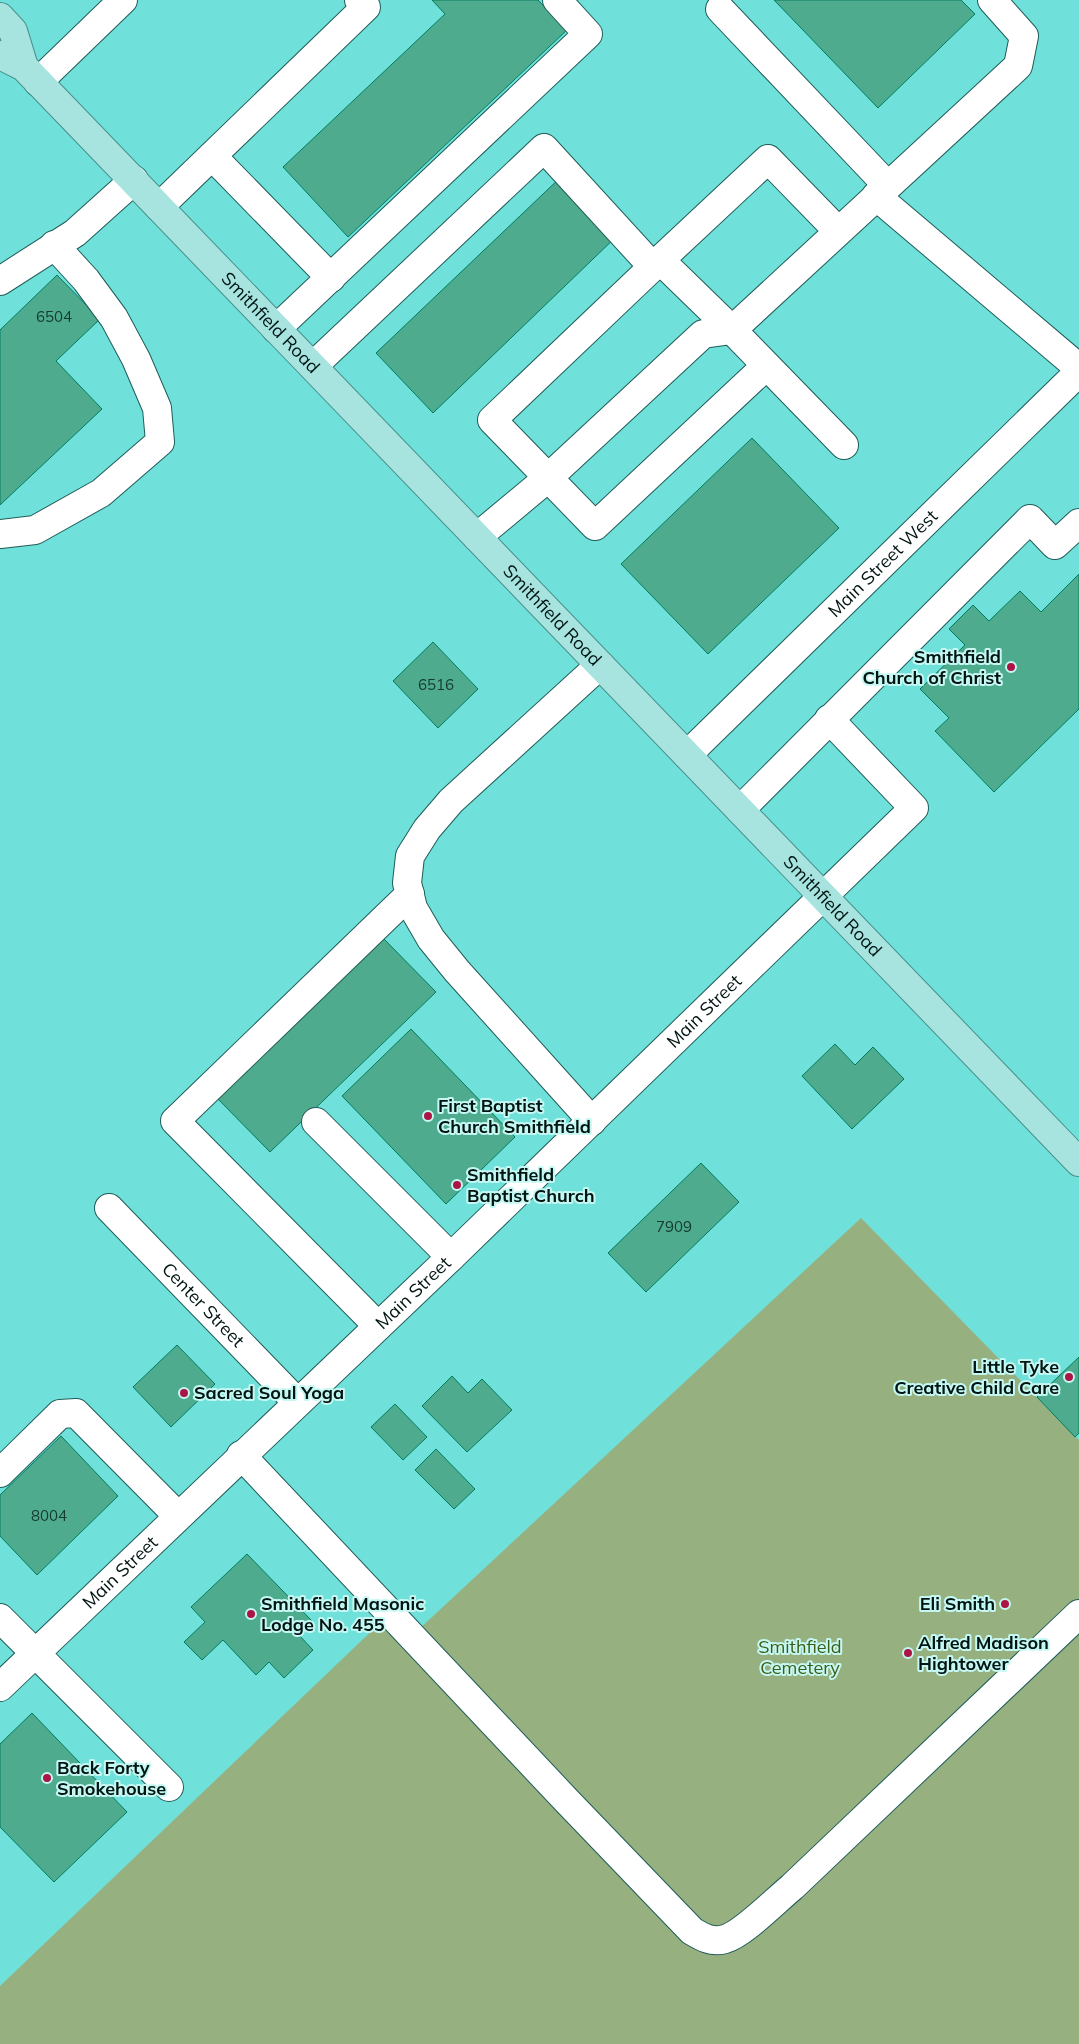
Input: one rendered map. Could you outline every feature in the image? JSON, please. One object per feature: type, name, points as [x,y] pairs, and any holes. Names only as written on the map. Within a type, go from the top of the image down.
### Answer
[{"type":"main road","name":"Smithfield Road","points":[[0,17],[13,31],[31,74]]},
{"type":"main road","name":"Smithfield Road","points":[[0,55],[31,74],[1079,1162]]},
{"type":"street","points":[[31,74],[123,0]]},
{"type":"street","points":[[159,207],[366,7],[360,0]]},
{"type":"street","points":[[276,329],[588,34],[557,0]]},
{"type":"street","points":[[477,537],[549,477],[703,334],[732,330],[1018,66],[1024,36],[992,0]]},
{"type":"street","points":[[720,9],[882,190],[1079,368]]},
{"type":"street","points":[[313,366],[544,148],[657,263],[732,330],[844,445]]},
{"type":"street","points":[[212,156],[331,278]]},
{"type":"street","points":[[766,366],[595,526],[492,420],[768,159],[838,231]]},
{"type":"street","points":[[0,281],[75,233],[134,180]]},
{"type":"street","points":[[0,534],[35,530],[101,493],[160,442],[157,408],[136,359],[114,318],[86,280],[54,245]]},
{"type":"street","name":"Main Street West","points":[[687,755],[1079,372]]},
{"type":"street","points":[[740,810],[1030,519],[1056,545],[1079,523]]},
{"type":"street","points":[[592,1121],[457,971],[431,939],[413,908],[407,883],[410,856],[427,829],[451,801],[600,665]]},
{"type":"street","name":"Main Street","points":[[0,1687],[241,1455],[451,1257],[914,808],[829,720]]},
{"type":"street","points":[[378,1326],[175,1122],[410,894]]},
{"type":"street","points":[[316,1122],[451,1257]]},
{"type":"street","name":"Center Street","points":[[109,1208],[297,1402]]},
{"type":"street","points":[[0,1473],[60,1414],[76,1414],[178,1516]]},
{"type":"street","points":[[241,1455],[566,1800],[692,1931],[707,1940],[725,1939],[744,1928],[792,1887],[1079,1614]]},
{"type":"street","points":[[0,1618],[169,1787]]},
{"type":"green space","name":"Smithfield Cemetery","points":[[861,1218],[1079,1440],[1079,2044],[0,2044],[0,1986],[380,1623],[403,1644]]},
{"type":"building","points":[[432,0],[538,0],[567,30],[348,237],[283,167],[445,14]]},
{"type":"building","points":[[774,0],[961,0],[975,14],[878,108]]},
{"type":"building","points":[[563,175],[619,234],[433,413],[376,353]]},
{"type":"building","points":[[57,275],[100,319],[56,361],[102,409],[0,505],[0,330]]},
{"type":"building","points":[[752,438],[839,528],[708,654],[621,564]]},
{"type":"building","name":"Smithfield Church of Christ","points":[[1079,574],[1079,709],[994,792],[935,731],[949,718],[920,689],[965,645],[949,629],[973,605],[989,621],[1020,591],[1041,612]]},
{"type":"building","points":[[433,642],[478,689],[438,728],[393,681]]},
{"type":"building","points":[[383,938],[436,992],[270,1152],[217,1098]]},
{"type":"building","points":[[411,1029],[515,1137],[446,1204],[342,1096]]},
{"type":"building","points":[[835,1044],[855,1065],[873,1047],[904,1079],[852,1129],[802,1076]]},
{"type":"building","points":[[701,1163],[739,1202],[646,1292],[608,1253]]},
{"type":"building","points":[[177,1345],[215,1384],[171,1427],[133,1387]]},
{"type":"building","name":"Little Tyke Creative Child Care","points":[[1079,1357],[1079,1433],[1075,1437],[1037,1397]]},
{"type":"building","points":[[452,1376],[468,1393],[482,1379],[512,1410],[467,1452],[422,1406]]},
{"type":"building","points":[[395,1404],[427,1437],[403,1460],[371,1427]]},
{"type":"building","points":[[61,1436],[118,1496],[37,1575],[0,1536],[0,1495]]},
{"type":"building","points":[[436,1449],[475,1489],[454,1509],[415,1470]]},
{"type":"building","name":"Smithfield Masonic Lodge No. 455","points":[[247,1554],[312,1621],[298,1634],[313,1650],[284,1678],[269,1662],[256,1675],[223,1640],[202,1660],[184,1642],[205,1622],[191,1607]]},
{"type":"building","name":"Back Forty Smokehouse","points":[[32,1713],[127,1812],[54,1882],[0,1827],[0,1744]]},
{"type":"place","name":"Smithfield Church of Christ","points":[[1011,667]]},
{"type":"place","name":"First Baptist Church Smithfield","points":[[428,1116]]},
{"type":"place","name":"Smithfield Baptist Church","points":[[457,1185]]},
{"type":"place","name":"Little Tyke Creative Child Care","points":[[1069,1377]]},
{"type":"place","name":"Sacred Soul Yoga","points":[[184,1393]]},
{"type":"place","name":"Eli Smith","points":[[1005,1604]]},
{"type":"place","name":"Smithfield Masonic Lodge No. 455","points":[[251,1614]]},
{"type":"place","name":"Alfred Madison Hightower","points":[[908,1653]]},
{"type":"place","name":"Back Forty Smokehouse","points":[[47,1778]]}]
